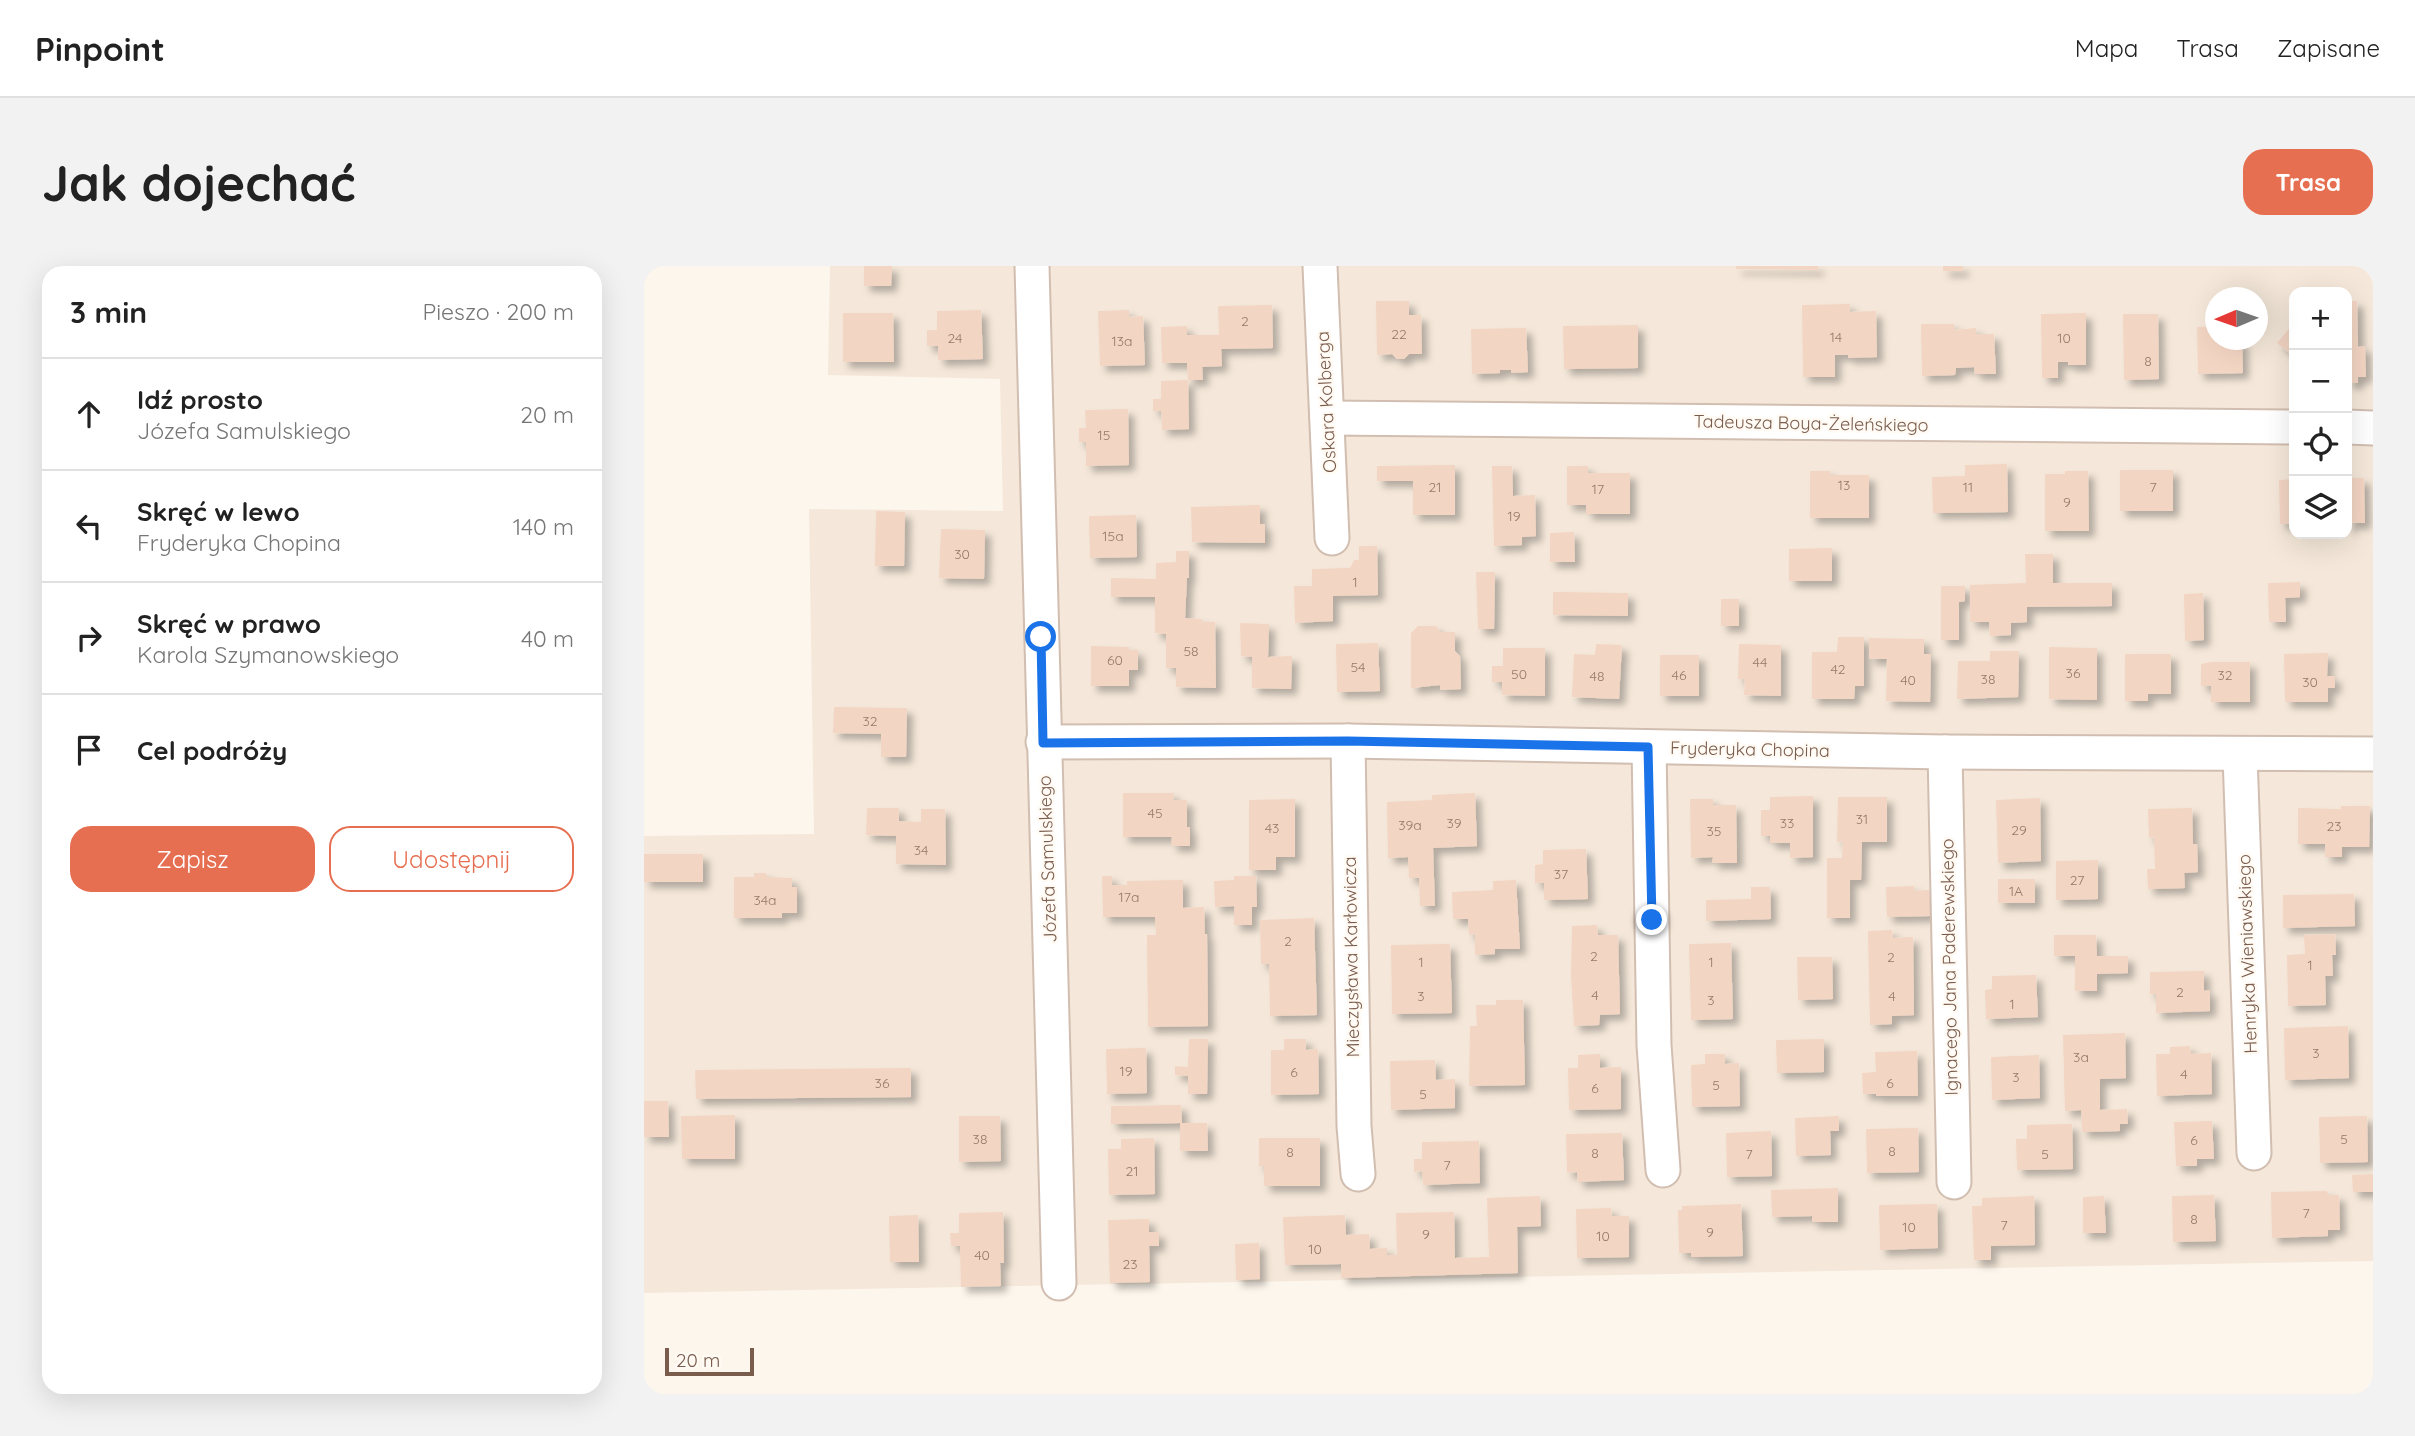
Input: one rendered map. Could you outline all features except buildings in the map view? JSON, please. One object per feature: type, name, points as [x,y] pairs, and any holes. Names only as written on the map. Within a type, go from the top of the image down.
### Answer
[{"type":"street","name":"Józefa Samulskiego","points":[[1032,266],[1059,1283]]},
{"type":"street","name":"Oskara Kolberga","points":[[1320,266],[1332,538]]},
{"type":"street","name":"Tadeusza Boya-Żeleńskiego","points":[[1327,418],[2289,427]]},
{"type":"street","points":[[2352,427],[2373,428]]},
{"type":"street","name":"Fryderyka Chopina","points":[[1043,743],[1348,741],[1945,752],[2373,754]]},
{"type":"street","name":"Mieczysława Karłowicza","points":[[1348,741],[1354,1126],[1358,1174]]},
{"type":"street","points":[[1648,747],[1654,1045],[1663,1170]]},
{"type":"street","name":"Ignacego Jana Paderewskiego","points":[[1945,752],[1954,1182]]},
{"type":"street","name":"Henryka Wieniawskiego","points":[[2240,755],[2254,1153]]},
{"type":"shaded area","points":[[830,266],[2373,266],[2373,1261],[644,1293],[644,836],[814,834],[809,509],[1003,511],[1000,379],[828,375]]},
{"type":"route","points":[[1041,637],[1043,743],[1348,741],[1648,747],[1652,920]]}]
